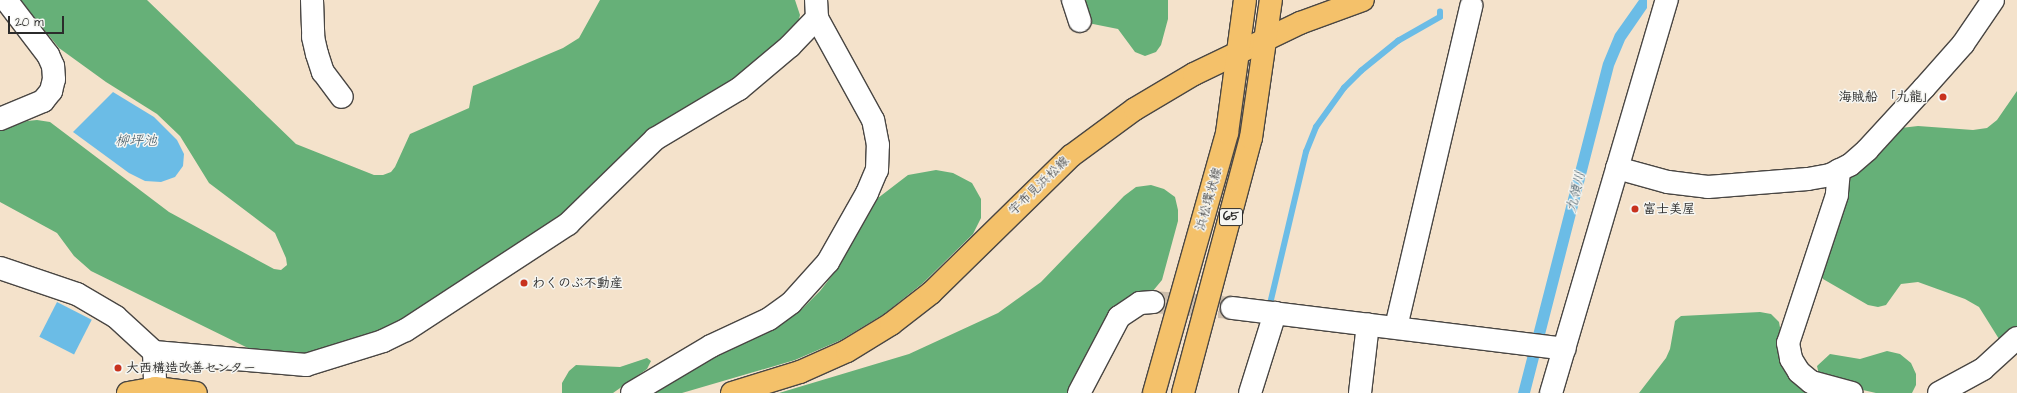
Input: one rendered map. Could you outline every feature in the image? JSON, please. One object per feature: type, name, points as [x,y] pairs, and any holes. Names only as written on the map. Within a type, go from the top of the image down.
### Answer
[{"type":"main road","name":"浜松環状線","points":[[1154,393],[1219,167],[1232,102],[1245,0]]},
{"type":"main road","name":"浜松環状線","points":[[1183,393],[1252,138],[1267,39],[1270,0]]},
{"type":"main road","name":"宇布見浜松線","points":[[732,393],[800,372],[847,351],[891,324],[931,293],[1042,182],[1090,141],[1169,88],[1300,23],[1363,0]]},
{"type":"main road","points":[[128,393],[155,388],[196,393]]},
{"type":"street","points":[[0,120],[43,101],[51,91],[54,79],[53,66],[48,55],[6,0]]},
{"type":"street","points":[[312,0],[313,36],[322,72],[342,97]]},
{"type":"street","points":[[1072,0],[1080,21]]},
{"type":"street","points":[[1551,393],[1545,345],[1617,168],[1666,0]]},
{"type":"street","points":[[1617,168],[1674,184],[1708,188],[1808,179],[1830,175],[1840,170],[1867,150],[1944,67],[1993,0]]},
{"type":"street","points":[[0,268],[77,294],[116,317],[154,352],[306,365],[383,341],[406,330],[568,224],[655,138],[739,89],[790,46],[816,5]]},
{"type":"street","points":[[632,393],[699,352],[769,319],[792,303],[828,262],[867,194],[877,170],[878,145],[873,120],[816,5]]},
{"type":"street","points":[[1396,327],[1471,6]]},
{"type":"street","points":[[1840,170],[1837,195],[1788,343],[1791,359],[1799,372],[1811,382],[1852,393]]},
{"type":"street","points":[[1079,393],[1119,317],[1140,303],[1153,302]]},
{"type":"street","points":[[1232,308],[1545,345]]},
{"type":"street","points":[[1250,393],[1275,313]]},
{"type":"street","points":[[1360,393],[1368,324]]},
{"type":"street","points":[[1939,393],[1983,369],[2017,338]]},
{"type":"street","points":[[154,352],[155,388]]},
{"type":"green space","points":[[20,0],[147,0],[296,144],[374,175],[383,175],[391,172],[395,167],[410,134],[469,108],[473,86],[563,48],[579,38],[600,0],[795,0],[800,15],[796,31],[565,220],[403,325],[305,360],[261,353],[248,348],[91,271],[74,256],[57,233],[0,202],[0,131],[27,121],[37,120],[50,122],[169,212],[274,269],[281,270],[287,265],[286,258],[275,233],[209,183],[180,136],[157,114],[106,82],[59,48]]},
{"type":"green space","points":[[1077,0],[1168,0],[1168,19],[1161,45],[1156,52],[1145,56],[1135,52],[1118,29],[1088,23]]},
{"type":"green space","points":[[2017,91],[2017,330],[2006,340],[1999,339],[1979,307],[1965,299],[1918,282],[1901,284],[1886,305],[1878,307],[1868,305],[1823,279],[1820,270],[1852,174],[1901,128],[1918,126],[1973,130],[1987,128],[1997,120]]},
{"type":"green space","points":[[936,170],[953,173],[972,183],[981,199],[981,218],[973,234],[923,283],[884,314],[841,340],[795,360],[682,393],[654,393],[717,356],[774,329],[799,312],[820,291],[838,268],[878,198],[908,175]]},
{"type":"green space","points":[[1151,185],[1164,189],[1175,197],[1178,210],[1178,221],[1162,280],[1068,393],[779,393],[909,354],[998,313],[1041,282],[1124,196],[1136,187]]},
{"type":"green space","points":[[1760,312],[1771,314],[1779,322],[1781,333],[1825,393],[1639,393],[1666,358],[1670,349],[1675,321],[1681,316]]},
{"type":"green space","points":[[1887,351],[1900,354],[1911,363],[1916,374],[1916,385],[1912,393],[1876,393],[1828,382],[1819,375],[1817,366],[1830,354],[1860,359]]},
{"type":"green space","points":[[647,358],[651,361],[647,369],[613,393],[562,393],[562,383],[569,371],[576,365],[620,367]]},
{"type":"water","name":"九領川","points":[[1639,0],[1647,0],[1647,8],[1625,40],[1614,66],[1530,393],[1518,393],[1603,63],[1615,34]]},
{"type":"water","name":"柳坪池","points":[[113,92],[154,117],[177,140],[184,154],[183,166],[175,177],[161,182],[145,181],[129,173],[73,132]]},
{"type":"water","points":[[57,302],[92,320],[74,354],[39,337]]},
{"type":"waterway","points":[[1271,300],[1306,152],[1316,127],[1344,88],[1361,71],[1398,41],[1440,17],[1440,12]]},
{"type":"tunnel","points":[[1153,302],[1232,308]]},
{"type":"place","name":"海賊船 「九龍」","points":[[1943,97]]},
{"type":"place","name":"富士美屋","points":[[1635,209]]},
{"type":"place","name":"わくのぶ不動産","points":[[524,283]]},
{"type":"place","name":"大西構造改善センター","points":[[118,368]]}]
